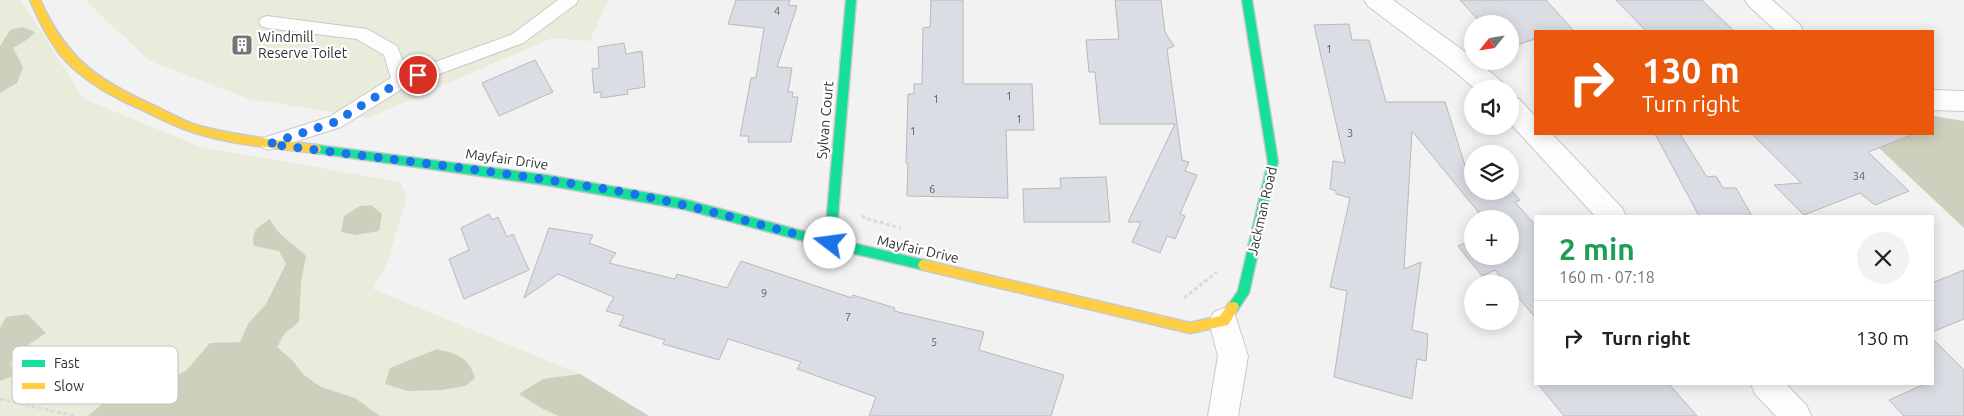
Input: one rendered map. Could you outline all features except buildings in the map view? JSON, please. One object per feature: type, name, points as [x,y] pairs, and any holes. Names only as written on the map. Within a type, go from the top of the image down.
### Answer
[{"type":"street","name":"Mayfair Drive","points":[[35,0],[42,21],[58,43],[89,77],[122,97],[201,131],[269,144],[456,167],[618,191],[682,204],[830,243],[1190,328],[1224,321]]},
{"type":"street","name":"Sylvan Court","points":[[830,243],[851,0]]},
{"type":"street","name":"Jackman Road","points":[[1224,321],[1243,292],[1273,162],[1248,0]]},
{"type":"street","points":[[1376,0],[1482,80]]},
{"type":"street","points":[[1757,0],[1790,30]]},
{"type":"street","points":[[1934,100],[1964,101]]},
{"type":"street","points":[[1519,115],[1534,131]]},
{"type":"street","points":[[1538,135],[1611,215]]},
{"type":"street","points":[[1223,416],[1233,356],[1224,321]]},
{"type":"street","points":[[1767,385],[1796,416]]},
{"type":"lane","points":[[269,144],[335,122],[401,81],[517,39],[570,0]]},
{"type":"lane","points":[[267,22],[361,32],[391,51],[401,81]]},
{"type":"path","points":[[862,213],[864,218],[903,228]]},
{"type":"path","points":[[1180,301],[1218,271]]},
{"type":"path","points":[[22,404],[75,416]]},
{"type":"green space","points":[[0,0],[21,0],[84,99],[201,147],[401,182],[407,198],[387,263],[373,289],[580,374],[649,416],[0,416]]},
{"type":"green space","points":[[608,0],[590,41],[552,38],[368,118],[249,99],[150,61],[86,1]]},
{"type":"green space","points":[[22,27],[35,32],[28,39],[13,48],[23,67],[17,83],[0,93],[0,46],[10,30]]},
{"type":"green space","points":[[1934,116],[1964,121],[1964,228],[1865,135],[1934,135]]},
{"type":"green space","points":[[371,205],[382,214],[379,231],[356,235],[341,232],[344,216],[360,206]]},
{"type":"green space","points":[[270,219],[282,235],[306,256],[301,283],[299,322],[285,333],[277,347],[292,360],[304,375],[321,387],[355,398],[380,416],[88,416],[102,404],[178,404],[178,375],[186,371],[210,343],[240,342],[248,324],[266,304],[286,264],[279,251],[254,246],[253,236],[259,227]]},
{"type":"green space","points":[[27,314],[46,333],[26,346],[12,346],[12,360],[10,363],[12,376],[0,381],[0,328],[6,317]]},
{"type":"green space","points":[[437,349],[451,353],[466,361],[475,378],[465,386],[442,390],[408,391],[385,384],[390,368]]},
{"type":"green space","points":[[580,374],[649,416],[559,416],[543,409],[519,394],[543,379]]},
{"type":"traffic: fast","points":[[830,243],[851,0]]},
{"type":"traffic: fast","points":[[1233,307],[1243,293],[1273,162],[1247,0]]},
{"type":"traffic: fast","points":[[316,149],[546,180],[683,204],[830,243],[924,265]]},
{"type":"traffic: slow","points":[[35,0],[45,22],[68,57],[82,70],[116,93],[197,130],[316,149]]},
{"type":"traffic: slow","points":[[924,265],[1190,328],[1224,321],[1233,307]]},
{"type":"place","name":"Windmill Reserve Toilet","points":[[242,45]]},
{"type":"route","points":[[418,75],[401,81],[335,122],[269,144],[456,167],[618,191],[682,204],[830,243]]}]
